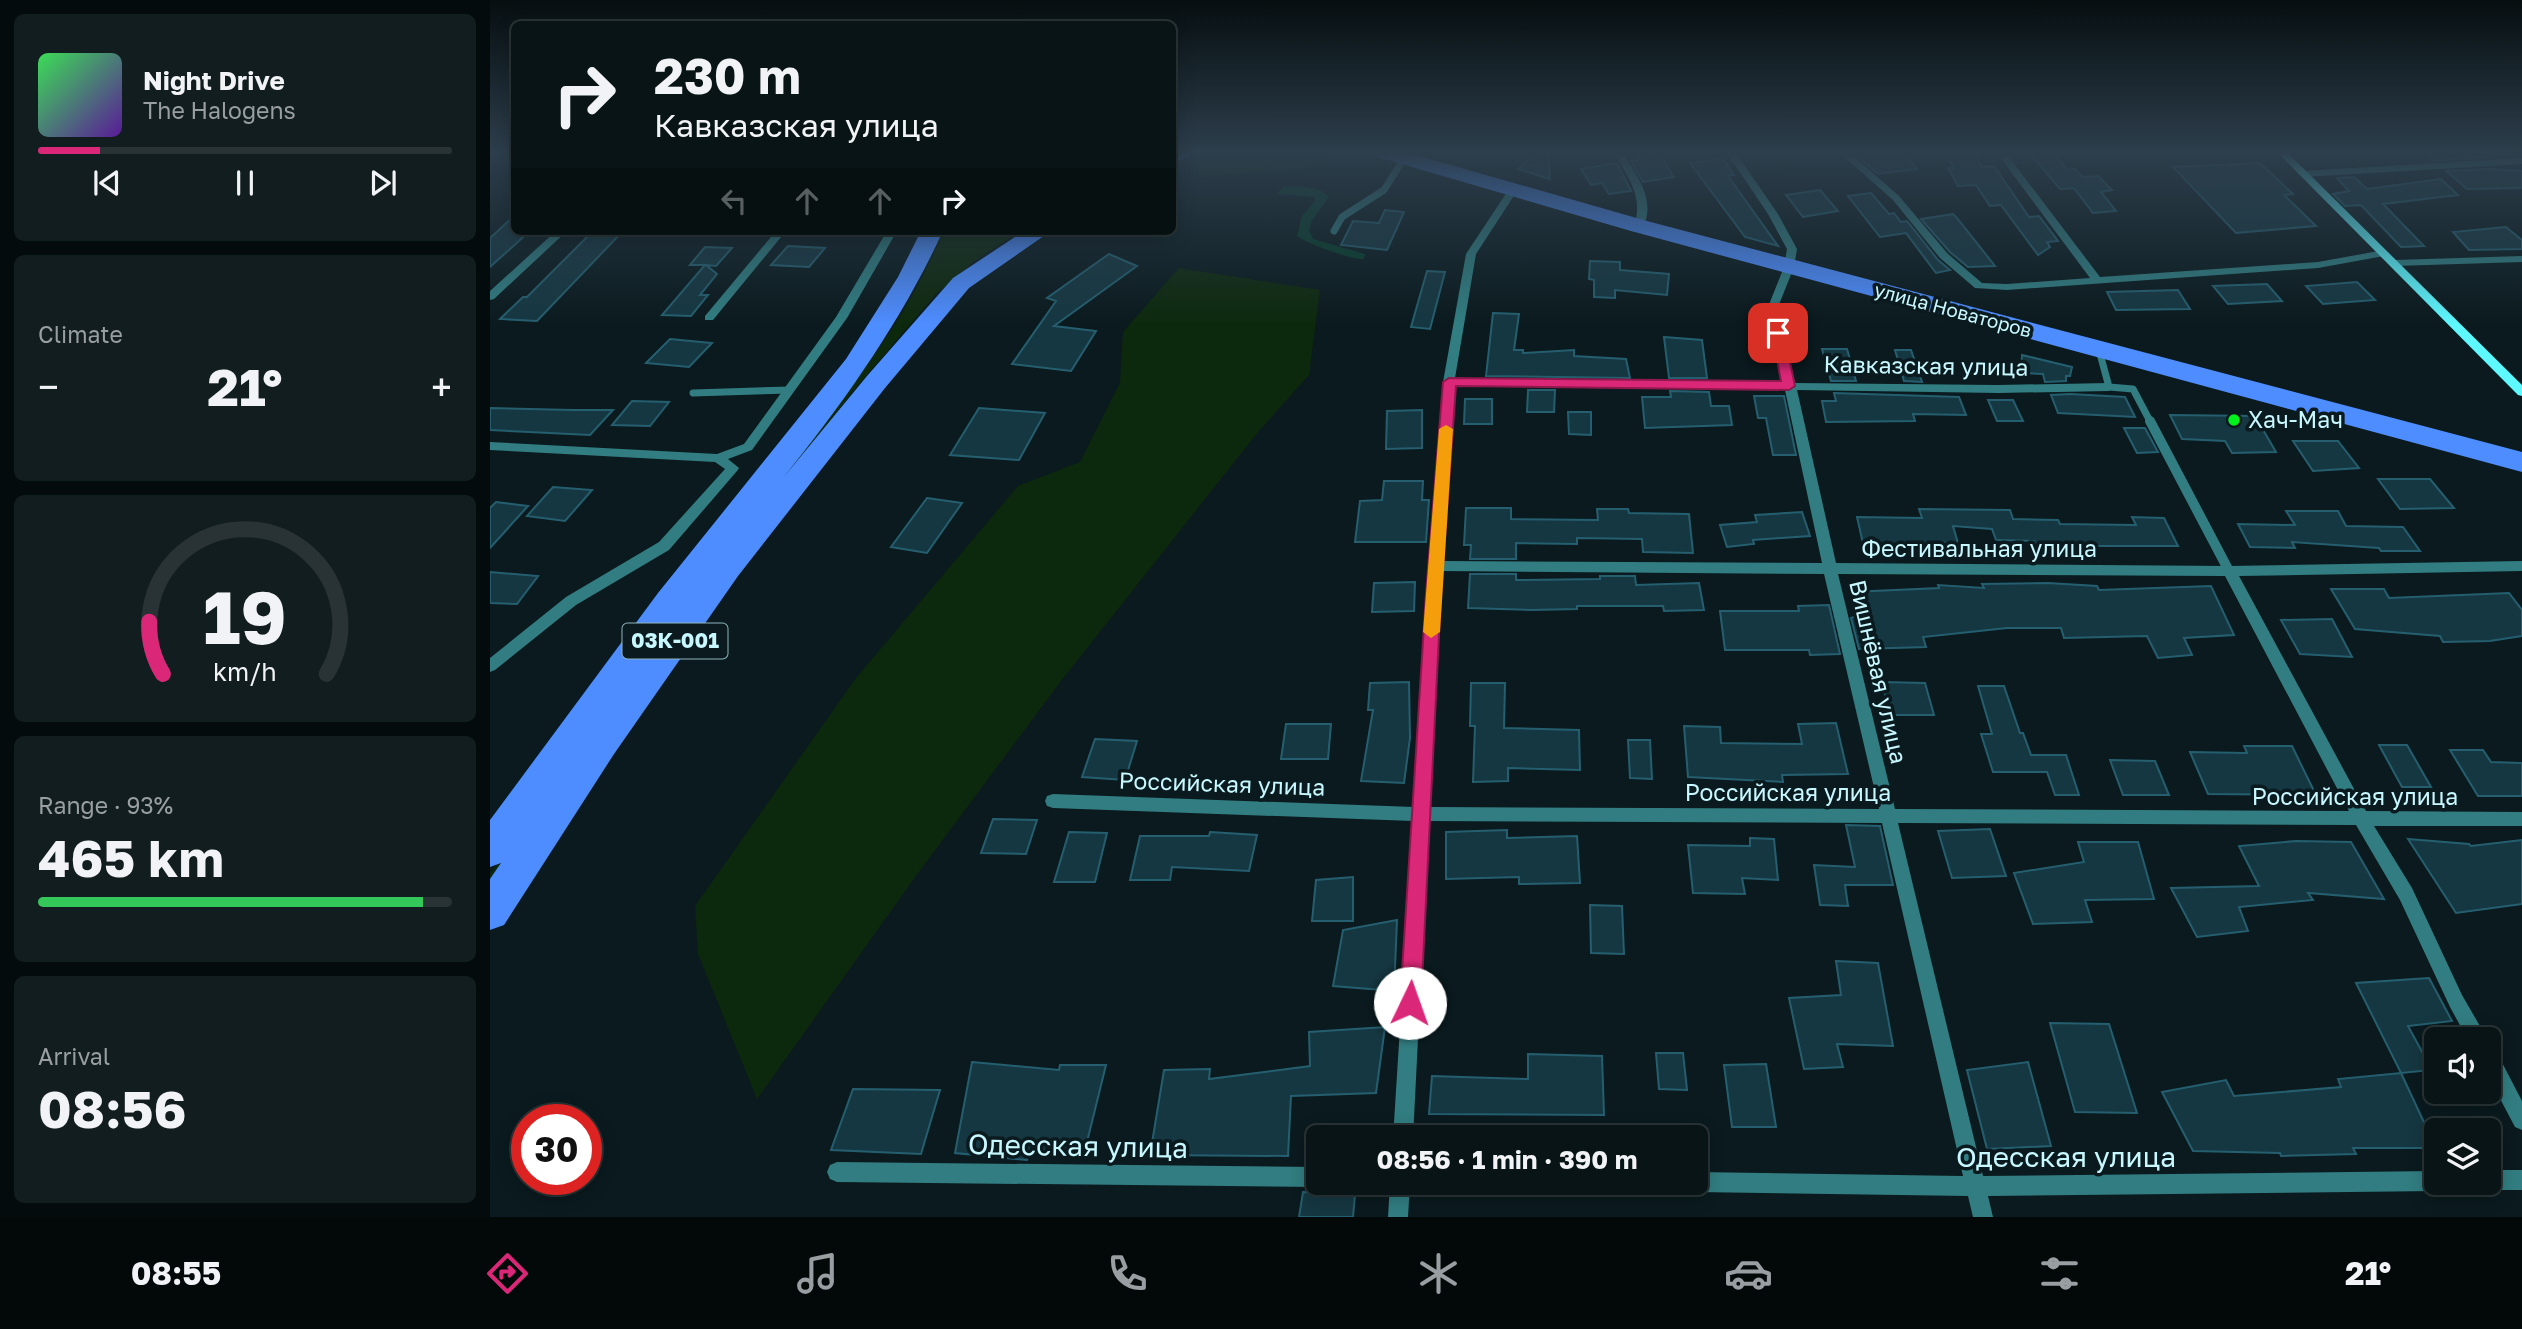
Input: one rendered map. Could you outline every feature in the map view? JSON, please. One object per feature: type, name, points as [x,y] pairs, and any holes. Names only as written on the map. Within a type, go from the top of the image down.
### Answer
[{"type":"main road","name":"улица Новаторов","points":[[1580,210],[2522,462]]},
{"type":"main road","points":[[2340,210],[2522,391]]},
{"type":"main road","name":"03К-001","points":[[490,850],[695,568],[844,379],[914,274],[930,235]]},
{"type":"main road","name":"03К-001","points":[[490,912],[602,744],[727,568],[876,382],[961,283],[1033,235]]},
{"type":"street","points":[[1404,1125],[1435,566],[1449,382],[1471,254],[1500,210]]},
{"type":"street","points":[[1639,226],[1645,210]]},
{"type":"street","name":"Вишнёвая улица","points":[[1769,210],[1793,249],[1773,307],[1789,386],[1983,1217]]},
{"type":"street","points":[[1906,210],[1944,256],[1979,286],[2007,287],[2318,265],[2384,253]]},
{"type":"street","points":[[2044,210],[2097,280]]},
{"type":"street","points":[[490,297],[558,235]]},
{"type":"street","points":[[709,318],[778,235]]},
{"type":"street","points":[[490,446],[718,458],[748,447],[841,318],[890,235]]},
{"type":"street","points":[[2395,263],[2522,258]]},
{"type":"street","name":"Кавказская улица","points":[[1449,382],[1999,389],[2109,387]]},
{"type":"street","points":[[490,666],[570,601],[664,546],[733,468],[718,458]]},
{"type":"street","name":"Фестивальная улица","points":[[1435,566],[2230,571],[2522,566]]},
{"type":"street","points":[[2230,571],[2362,820],[2406,894],[2456,1001],[2471,1027]]},
{"type":"street","name":"Российская улица","points":[[1054,801],[1420,814],[2522,819]]},
{"type":"street","points":[[2501,1080],[2522,1120]]},
{"type":"street","name":"Одесская улица","points":[[837,1172],[1306,1177]]},
{"type":"street","points":[[2501,1180],[2522,1180]]},
{"type":"street","name":"Одесская улица","points":[[1708,1182],[1976,1186],[2424,1181]]},
{"type":"street","points":[[1398,1217],[1400,1195]]},
{"type":"lane","points":[[1334,230],[1342,217],[1353,210]]},
{"type":"lane","points":[[2099,350],[2109,387],[2133,389],[2230,571]]},
{"type":"lane","points":[[693,393],[790,390]]},
{"type":"shaded area","points":[[1307,210],[1320,210],[1309,230],[1313,239],[1365,254],[1364,259],[1330,251],[1297,236],[1302,216]]},
{"type":"shaded area","points":[[941,235],[1014,235],[976,260],[936,294],[850,395],[633,685],[490,893],[490,874],[685,604],[858,379],[906,306]]},
{"type":"shaded area","points":[[1179,268],[1320,290],[1309,375],[1258,432],[1061,681],[918,873],[757,1099],[698,954],[695,906],[856,678],[1018,486],[1080,462],[1120,383],[1123,332]]},
{"type":"building","points":[[1385,210],[1404,212],[1387,250],[1341,245],[1353,221],[1379,223]]},
{"type":"building","points":[[1725,210],[1752,210],[1778,246],[1745,237]]},
{"type":"building","points":[[1797,210],[1838,211],[1803,217]]},
{"type":"building","points":[[1859,210],[1885,210],[1889,214],[1894,213],[1901,222],[1907,221],[1938,260],[1950,270],[1936,273],[1906,233],[1880,237]]},
{"type":"building","points":[[2005,210],[2024,210],[2029,217],[2039,216],[2058,241],[2047,242],[2050,247],[2038,255]]},
{"type":"building","points":[[2091,210],[2116,211],[2093,213]]},
{"type":"building","points":[[2214,210],[2299,210],[2316,226],[2236,233]]},
{"type":"building","points":[[2366,210],[2389,210],[2424,246],[2401,247]]},
{"type":"building","points":[[1953,214],[1995,266],[1968,267],[1950,252],[1921,219]]},
{"type":"building","points":[[511,219],[511,235],[526,235],[490,267],[490,238]]},
{"type":"building","points":[[2506,227],[2522,240],[2522,249],[2469,250],[2453,232]]},
{"type":"building","points":[[589,235],[619,235],[537,321],[500,319],[523,297],[527,297]]},
{"type":"building","points":[[788,246],[825,248],[809,267],[771,265]]},
{"type":"building","points":[[705,247],[732,248],[716,266],[706,265],[717,274],[700,295],[708,295],[691,316],[662,315],[705,265],[690,265]]},
{"type":"building","points":[[1109,254],[1137,266],[1054,326],[1096,331],[1071,371],[1012,364],[1056,301],[1047,298]]},
{"type":"building","points":[[1590,261],[1620,262],[1620,270],[1669,274],[1667,295],[1615,290],[1615,298],[1594,297],[1594,280],[1589,279]]},
{"type":"building","points":[[1427,271],[1445,272],[1430,329],[1411,327]]},
{"type":"building","points":[[2357,282],[2375,300],[2323,304],[2306,286]]},
{"type":"building","points":[[2267,284],[2282,301],[2228,304],[2213,286]]},
{"type":"building","points":[[2178,290],[2190,309],[2116,310],[2107,292]]},
{"type":"building","points":[[1493,313],[1519,314],[1514,350],[1523,350],[1523,353],[1574,350],[1574,356],[1626,359],[1630,378],[1486,376]]},
{"type":"building","points":[[1664,337],[1702,340],[1707,378],[1669,378]]},
{"type":"building","points":[[670,339],[712,343],[689,367],[646,363]]},
{"type":"building","points":[[1822,349],[1847,349],[1856,381],[1831,381]]},
{"type":"building","points":[[1895,350],[1911,350],[1922,382],[1904,381]]},
{"type":"building","points":[[2022,355],[2072,367],[2070,376],[2066,376],[2066,381],[2045,382],[2043,374],[2021,373]]},
{"type":"building","points":[[1528,390],[1555,390],[1554,412],[1527,412]]},
{"type":"building","points":[[1670,391],[1709,392],[1711,406],[1729,406],[1732,425],[1645,428],[1642,397],[1671,397]]},
{"type":"building","points":[[1834,393],[1959,397],[1966,415],[1913,414],[1915,421],[1826,422],[1822,401],[1836,401]]},
{"type":"building","points":[[2051,395],[2125,397],[2135,417],[2058,413]]},
{"type":"building","points":[[1754,396],[1784,396],[1796,455],[1773,455],[1766,418],[1758,418]]},
{"type":"building","points":[[1465,399],[1492,399],[1492,424],[1464,424]]},
{"type":"building","points":[[1988,400],[2013,400],[2023,421],[1997,421]]},
{"type":"building","points":[[632,401],[669,402],[650,426],[612,425]]},
{"type":"building","points":[[490,408],[613,410],[590,435],[490,430]]},
{"type":"building","points":[[979,408],[1045,413],[1019,460],[950,455]]},
{"type":"building","points":[[1422,410],[1422,448],[1386,449],[1387,411]]},
{"type":"building","points":[[1568,412],[1591,412],[1591,435],[1569,434]]},
{"type":"building","points":[[2170,415],[2255,416],[2276,452],[2232,453],[2225,441],[2182,439]]},
{"type":"building","points":[[2124,428],[2145,428],[2158,452],[2137,453]]},
{"type":"building","points":[[2293,441],[2338,441],[2359,468],[2313,471]]},
{"type":"building","points":[[2378,479],[2430,479],[2454,508],[2400,509]]},
{"type":"building","points":[[1384,481],[1423,481],[1422,500],[1429,500],[1426,542],[1355,542],[1360,501],[1382,500]]},
{"type":"building","points":[[553,487],[592,490],[565,521],[527,516]]},
{"type":"building","points":[[927,498],[962,503],[927,553],[891,547]]},
{"type":"building","points":[[496,502],[528,506],[490,548],[490,508]]},
{"type":"building","points":[[1466,508],[1511,508],[1511,519],[1598,520],[1597,509],[1628,509],[1629,513],[1689,514],[1693,553],[1643,552],[1642,539],[1577,538],[1577,544],[1516,543],[1516,559],[1470,559],[1471,545],[1464,545]]},
{"type":"building","points":[[1919,509],[2010,510],[2013,519],[2058,520],[2060,524],[2136,525],[2132,517],[2164,518],[2178,546],[2036,546],[2034,541],[1996,540],[1992,529],[1953,526],[1958,543],[1898,542],[1900,549],[1864,548],[1857,517],[1922,518]]},
{"type":"building","points":[[2286,511],[2338,511],[2346,526],[2403,527],[2420,551],[2381,551],[2379,548],[2292,542],[2295,548],[2250,547],[2238,524],[2295,525]]},
{"type":"building","points":[[1802,512],[1810,536],[1753,540],[1754,544],[1727,547],[1720,525],[1757,522],[1755,515]]},
{"type":"building","points":[[490,572],[538,576],[517,604],[490,603]]},
{"type":"building","points":[[1470,574],[1516,574],[1516,580],[1635,576],[1636,585],[1699,583],[1704,610],[1664,611],[1663,606],[1577,606],[1577,609],[1531,610],[1468,608]]},
{"type":"building","points":[[1415,582],[1414,611],[1372,612],[1374,583]]},
{"type":"building","points":[[2048,583],[2097,586],[2099,590],[2211,586],[2234,635],[2184,638],[2192,655],[2158,658],[2147,636],[2064,638],[2061,628],[2007,628],[1923,637],[1926,647],[1859,649],[1851,618],[1856,616],[1851,592],[1939,588],[1938,585],[1984,588],[1982,584]]},
{"type":"building","points":[[2331,589],[2384,589],[2389,598],[2509,593],[2522,610],[2522,636],[2490,641],[2443,642],[2440,636],[2355,629]]},
{"type":"building","points":[[1829,605],[1840,654],[1810,655],[1809,650],[1725,650],[1720,611],[1799,611],[1798,606]]},
{"type":"building","points":[[2332,619],[2352,657],[2300,654],[2281,620]]},
{"type":"building","points":[[1409,682],[1410,738],[1404,783],[1361,781],[1373,710],[1368,710],[1370,683]]},
{"type":"building","points":[[1882,682],[1925,683],[1934,715],[1890,715]]},
{"type":"building","points":[[1471,683],[1505,683],[1504,728],[1579,730],[1580,770],[1508,768],[1508,781],[1473,782],[1475,726],[1470,726]]},
{"type":"building","points":[[1978,686],[2004,686],[2020,733],[2023,733],[2031,755],[2066,755],[2079,795],[2055,795],[2047,772],[1993,772],[1981,734],[1992,734]]},
{"type":"building","points":[[1836,723],[1848,774],[1782,775],[1783,782],[1688,777],[1684,726],[1720,727],[1721,743],[1802,744],[1798,724]]},
{"type":"building","points":[[1286,724],[1331,724],[1328,759],[1281,759]]},
{"type":"building","points":[[1095,739],[1137,741],[1125,780],[1082,777]]},
{"type":"building","points":[[1628,740],[1650,740],[1652,779],[1630,778]]},
{"type":"building","points":[[2379,745],[2407,745],[2431,787],[2402,787]]},
{"type":"building","points":[[2244,746],[2292,746],[2316,795],[2208,794],[2190,752],[2247,753]]},
{"type":"building","points":[[2450,750],[2483,750],[2491,762],[2522,763],[2522,796],[2478,796]]},
{"type":"building","points":[[2110,760],[2155,761],[2169,795],[2123,795]]},
{"type":"building","points":[[993,819],[1037,820],[1026,854],[981,853]]},
{"type":"building","points":[[1846,825],[1880,826],[1893,885],[1845,885],[1848,906],[1820,905],[1814,865],[1855,867]]},
{"type":"building","points":[[1990,829],[2006,876],[1952,878],[1938,831]]},
{"type":"building","points":[[1507,830],[1507,838],[1577,836],[1580,883],[1519,884],[1519,877],[1446,879],[1446,832]]},
{"type":"building","points":[[1069,832],[1107,833],[1095,882],[1054,882]]},
{"type":"building","points":[[1210,832],[1257,835],[1249,871],[1172,867],[1170,880],[1130,880],[1140,836],[1209,836]]},
{"type":"building","points":[[1750,838],[1774,839],[1778,880],[1742,878],[1745,894],[1693,893],[1688,845],[1750,846]]},
{"type":"building","points":[[2408,839],[2471,846],[2522,840],[2522,904],[2456,913]]},
{"type":"building","points":[[2296,841],[2351,842],[2384,899],[2308,893],[2313,900],[2239,907],[2248,931],[2197,937],[2171,888],[2259,886],[2239,846]]},
{"type":"building","points":[[2078,842],[2138,842],[2154,899],[2085,900],[2092,922],[2033,924],[2014,873],[2084,862]]},
{"type":"building","points":[[1353,877],[1353,921],[1312,921],[1316,880]]},
{"type":"building","points":[[1590,905],[1622,906],[1624,954],[1591,953]]},
{"type":"building","points":[[1397,920],[1394,991],[1333,986],[1343,930]]},
{"type":"building","points":[[1836,961],[1878,963],[1893,1046],[1837,1044],[1843,1067],[1804,1069],[1789,998],[1841,995]]},
{"type":"building","points":[[2429,978],[2452,1021],[2408,1026],[2424,1055],[2424,1071],[2401,1073],[2356,983]]},
{"type":"building","points":[[2050,1023],[2109,1024],[2137,1113],[2075,1112]]},
{"type":"building","points":[[1385,1027],[1376,1093],[1291,1096],[1288,1156],[1150,1155],[1164,1070],[1210,1069],[1209,1079],[1310,1066],[1309,1032]]},
{"type":"building","points":[[1656,1053],[1683,1053],[1687,1090],[1659,1089]]},
{"type":"building","points":[[1528,1054],[1602,1056],[1604,1115],[1429,1114],[1432,1076],[1528,1079]]},
{"type":"building","points":[[972,1062],[1059,1070],[1060,1065],[1106,1065],[1085,1150],[1029,1150],[1027,1160],[955,1153]]},
{"type":"building","points":[[2028,1062],[2051,1146],[1987,1149],[1967,1070]]},
{"type":"building","points":[[1766,1064],[1776,1127],[1732,1127],[1724,1065]]},
{"type":"building","points":[[2401,1073],[2424,1122],[2424,1148],[2353,1148],[2356,1154],[2281,1156],[2280,1153],[2193,1151],[2162,1092],[2226,1080],[2234,1096],[2341,1087],[2338,1079]]},
{"type":"building","points":[[853,1089],[940,1090],[921,1154],[831,1150]]},
{"type":"building","points":[[1303,1192],[1306,1195],[1355,1195],[1353,1217],[1299,1217]]},
{"type":"slow traffic","points":[[1431,632],[1446,429]]},
{"type":"place","name":"Хач-Мач","points":[[2234,420]]},
{"type":"route","points":[[1410,1003],[1449,382],[1789,386],[1778,333]]}]
